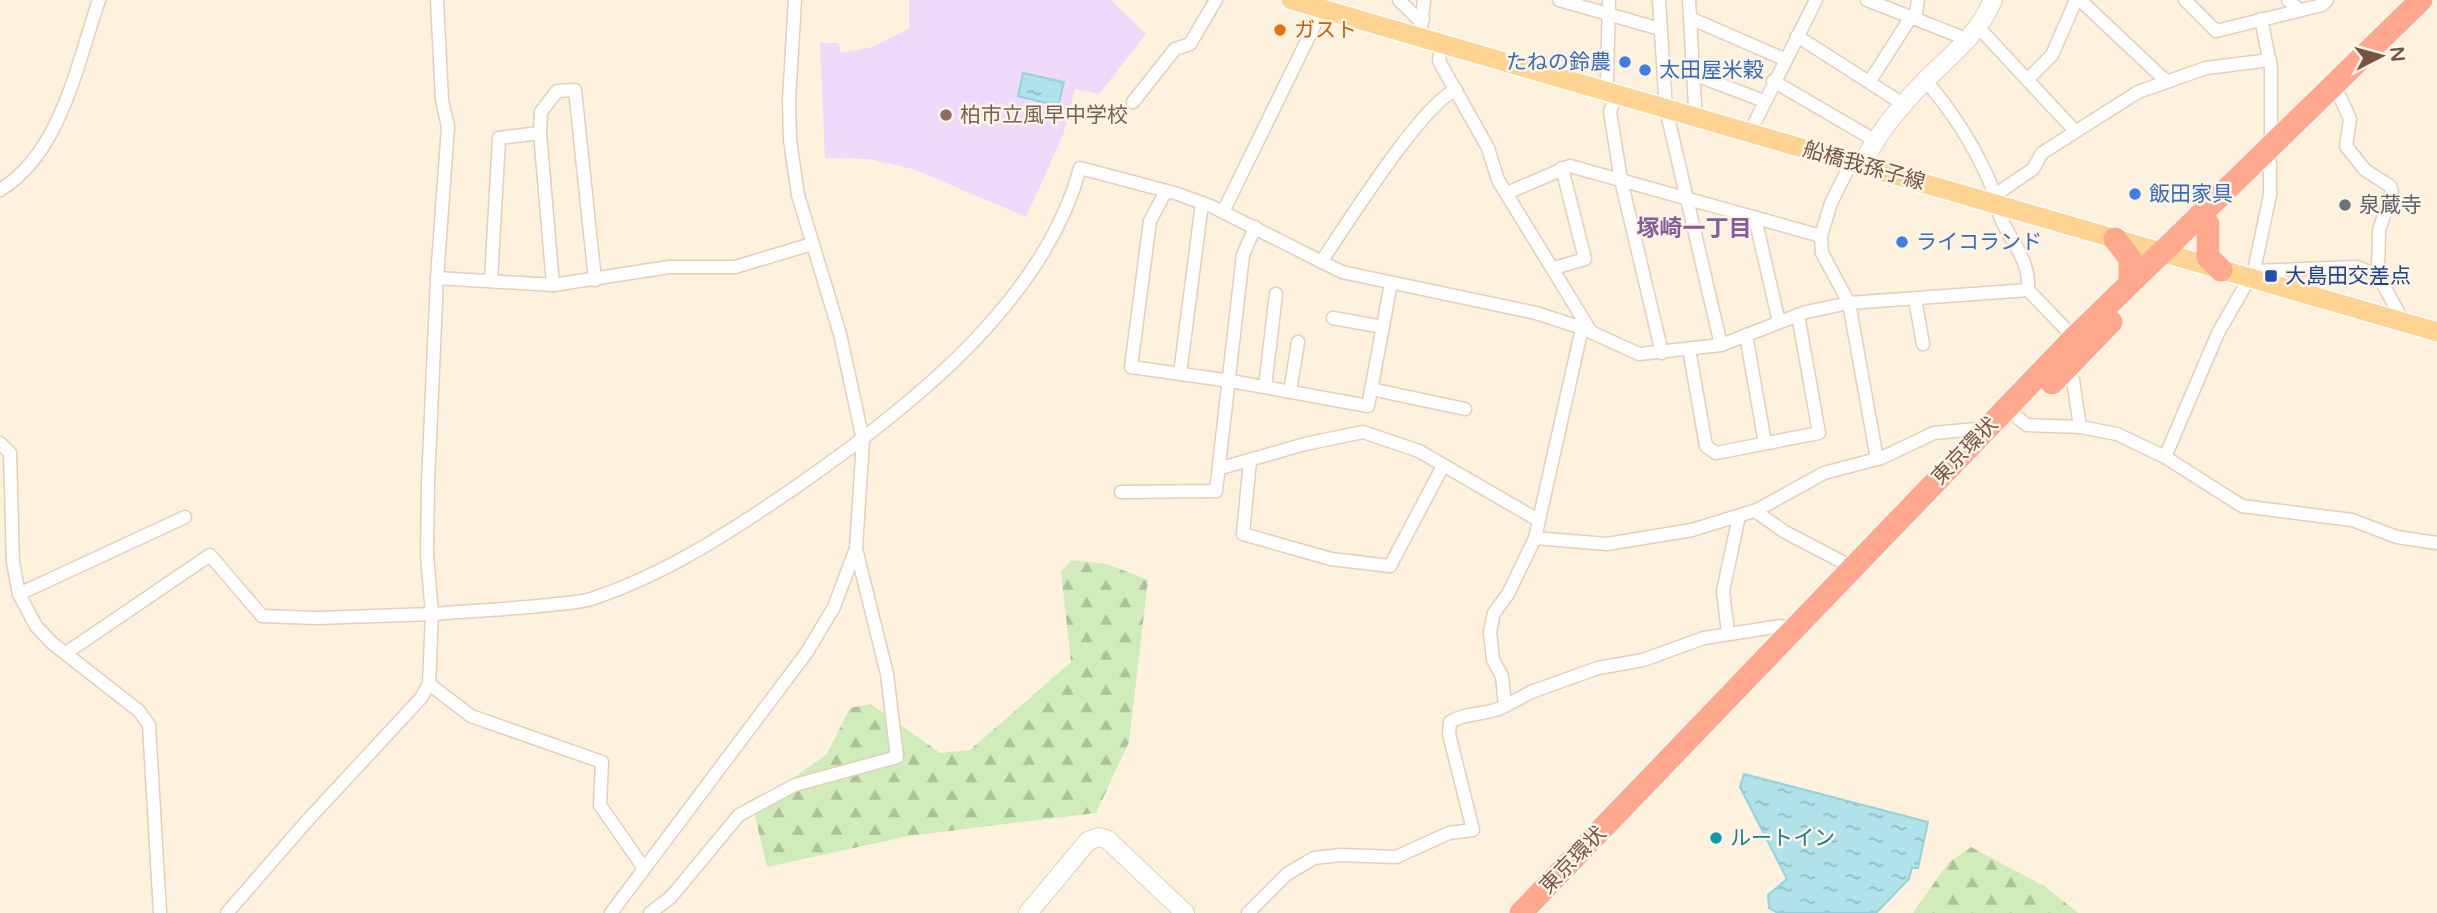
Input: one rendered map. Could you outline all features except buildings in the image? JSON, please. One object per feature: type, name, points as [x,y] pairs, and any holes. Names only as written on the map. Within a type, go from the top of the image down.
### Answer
[{"type":"highway","name":"東京環状","points":[[1521,913],[2074,338],[2130,283],[2208,223],[2421,0]]},
{"type":"highway","name":"東京環状","points":[[1543,913],[1803,637],[2064,371],[2167,254],[2271,155],[2340,97],[2437,4]]},
{"type":"highway","points":[[2208,223],[2208,257],[2221,270]]},
{"type":"highway","points":[[2115,239],[2130,258],[2130,283]]},
{"type":"main road","name":"船橋我孫子線","points":[[1291,0],[1748,134],[1996,200],[2115,239],[2251,276],[2437,332]]},
{"type":"street","points":[[0,190],[19,179],[54,132],[99,0]]},
{"type":"street","points":[[227,913],[306,822],[412,710],[429,684],[432,614],[428,495],[437,278],[448,127],[442,100],[437,0]]},
{"type":"street","points":[[611,913],[807,652],[834,607],[856,548],[863,440],[840,334],[798,195],[790,140],[789,101],[795,0]]},
{"type":"street","points":[[1133,102],[1175,49],[1190,44],[1216,0]]},
{"type":"street","points":[[1399,0],[1418,19],[1423,19]]},
{"type":"street","points":[[1420,39],[1424,0]]},
{"type":"street","points":[[1559,0],[1660,29]]},
{"type":"street","points":[[1609,0],[1607,80],[1610,112],[1621,180],[1662,353]]},
{"type":"street","points":[[1659,0],[1666,109],[1721,345]]},
{"type":"street","points":[[1689,0],[1695,107],[1692,117]]},
{"type":"street","points":[[1748,134],[1816,0]]},
{"type":"street","points":[[1867,0],[1913,18],[1974,34],[2027,80],[2075,131]]},
{"type":"street","points":[[1870,81],[1913,18],[1918,0]]},
{"type":"street","points":[[1877,459],[1849,303],[1822,253],[1821,236],[1831,203],[1856,164],[1903,104],[1974,34],[1993,0]]},
{"type":"street","points":[[2027,80],[2052,55],[2078,0],[2167,82]]},
{"type":"street","points":[[2185,0],[2216,31],[2322,5],[2327,0]]},
{"type":"street","points":[[2288,0],[2299,10]]},
{"type":"street","points":[[1223,212],[1322,10]]},
{"type":"street","points":[[1690,18],[1784,59]]},
{"type":"street","points":[[2165,457],[2218,333],[2251,276],[2270,195],[2273,107],[2270,60],[2261,19]]},
{"type":"street","points":[[1797,36],[1903,104]]},
{"type":"street","points":[[1441,46],[1438,61],[1488,148],[1498,180],[1554,268],[1586,330],[1535,538],[1508,594],[1494,613],[1490,632],[1493,660],[1502,676],[1505,706]]},
{"type":"street","points":[[1996,200],[2033,169],[2042,152],[2120,102],[2206,68],[2270,60]]},
{"type":"street","points":[[1693,75],[1764,101]]},
{"type":"street","points":[[1925,80],[1957,117],[1996,200],[2001,219],[2023,256],[2029,278],[2028,290],[2074,338]]},
{"type":"street","points":[[1773,81],[1876,141]]},
{"type":"street","points":[[553,285],[540,133],[541,112],[557,92],[575,90],[595,280]]},
{"type":"street","points":[[1321,262],[1410,134],[1447,93],[1456,90]]},
{"type":"street","points":[[2340,97],[2350,119],[2346,146],[2365,170],[2390,186],[2392,192],[2379,230],[2378,275],[2404,323]]},
{"type":"street","points":[[492,281],[499,138],[540,133]]},
{"type":"street","points":[[1507,193],[1562,167],[1570,166],[1821,236]]},
{"type":"street","points":[[1554,268],[1585,259],[1562,167]]},
{"type":"street","points":[[66,653],[210,555],[262,616],[317,618],[432,614],[588,600],[654,574],[748,520],[863,440],[933,381],[998,313],[1031,270],[1064,216],[1080,168],[1202,203],[1342,272],[1536,313],[1586,330],[1639,354],[1721,345],[1798,315],[1849,303],[2028,290]]},
{"type":"street","points":[[1166,191],[1150,221],[1131,367],[1231,381],[1368,406],[1391,282]]},
{"type":"street","points":[[1180,374],[1202,203]]},
{"type":"street","points":[[1755,218],[1779,322]]},
{"type":"street","points":[[1121,492],[1216,491],[1231,381],[1243,255],[1255,227]]},
{"type":"street","points":[[437,278],[553,285],[668,267],[735,267],[813,244]]},
{"type":"street","points":[[2251,276],[2357,267],[2378,275]]},
{"type":"street","points":[[1265,387],[1276,294]]},
{"type":"street","points":[[1915,299],[1923,344]]},
{"type":"street","points":[[1689,349],[1706,446],[1716,453],[1819,433],[1798,315]]},
{"type":"street","points":[[1333,317],[1383,327]]},
{"type":"street","points":[[1746,335],[1765,443]]},
{"type":"street","points":[[1290,392],[1298,342]]},
{"type":"street","points":[[2064,371],[2073,380],[2080,427]]},
{"type":"street","points":[[1371,389],[1465,409]]},
{"type":"street","points":[[2018,418],[2027,425],[2080,427],[2117,434],[2165,457],[2242,506],[2352,520],[2397,537],[2437,543]]},
{"type":"street","points":[[1535,538],[1623,542],[1692,530],[1755,510],[1824,473],[1877,459],[1934,433],[1987,428]]},
{"type":"street","points":[[1221,468],[1363,432],[1419,451],[1538,520]]},
{"type":"street","points":[[0,443],[10,453],[13,562],[19,594],[36,626],[139,711],[149,725],[160,913]]},
{"type":"street","points":[[1250,460],[1243,534],[1331,559],[1390,566],[1443,466]]},
{"type":"street","points":[[1755,510],[1785,532],[1852,568]]},
{"type":"street","points":[[1728,633],[1723,591],[1739,516]]},
{"type":"street","points":[[19,594],[185,517]]},
{"type":"street","points":[[650,913],[671,897],[739,815],[795,785],[897,757],[887,674],[856,548]]},
{"type":"street","points":[[1248,913],[1287,874],[1314,858],[1341,855],[1396,857],[1449,833],[1471,833],[1475,826],[1449,734],[1450,722],[1474,712],[1494,712],[1577,674],[1643,660],[1728,633],[1781,626],[1790,634]]},
{"type":"street","points":[[429,684],[471,716],[602,762],[600,805],[643,867]]},
{"type":"street","points":[[1028,913],[1088,841],[1099,837],[1108,840],[1185,913]]},
{"type":"shaded area","name":"柏市立風早中学校","points":[[909,0],[1111,0],[1146,34],[1099,94],[1075,89],[1063,135],[1026,217],[913,169],[868,159],[825,158],[820,43],[838,43],[841,53],[872,47],[909,29]]},
{"type":"green space","points":[[1071,560],[1107,564],[1148,580],[1129,742],[1096,813],[908,836],[767,867],[753,807],[827,754],[850,708],[871,704],[940,753],[970,750],[1071,662],[1061,572]]},
{"type":"green space","points":[[1971,847],[2044,886],[2078,913],[1913,913],[1948,863]]},
{"type":"water","points":[[1023,73],[1064,82],[1058,106],[1018,96]]},
{"type":"water","points":[[1744,774],[1928,822],[1918,868],[1912,868],[1909,879],[1876,913],[1778,913],[1769,908],[1768,895],[1787,879],[1740,787]]},
{"type":"place","name":"ガスト","points":[[1280,30]]},
{"type":"place","name":"たねの鈴農","points":[[1625,62]]},
{"type":"place","name":"太田屋米穀","points":[[1645,70]]},
{"type":"place","name":"柏市立風早中学校","points":[[946,115]]},
{"type":"place","name":"飯田家具","points":[[2135,194]]},
{"type":"place","name":"泉蔵寺","points":[[2345,205]]},
{"type":"place","name":"ライコランド","points":[[1902,242]]},
{"type":"place","name":"大島田交差点","points":[[2271,276]]},
{"type":"place","name":"ルートイン","points":[[1716,838]]},
{"type":"district","name":"塚崎一丁目","points":[[1694,229]]}]
